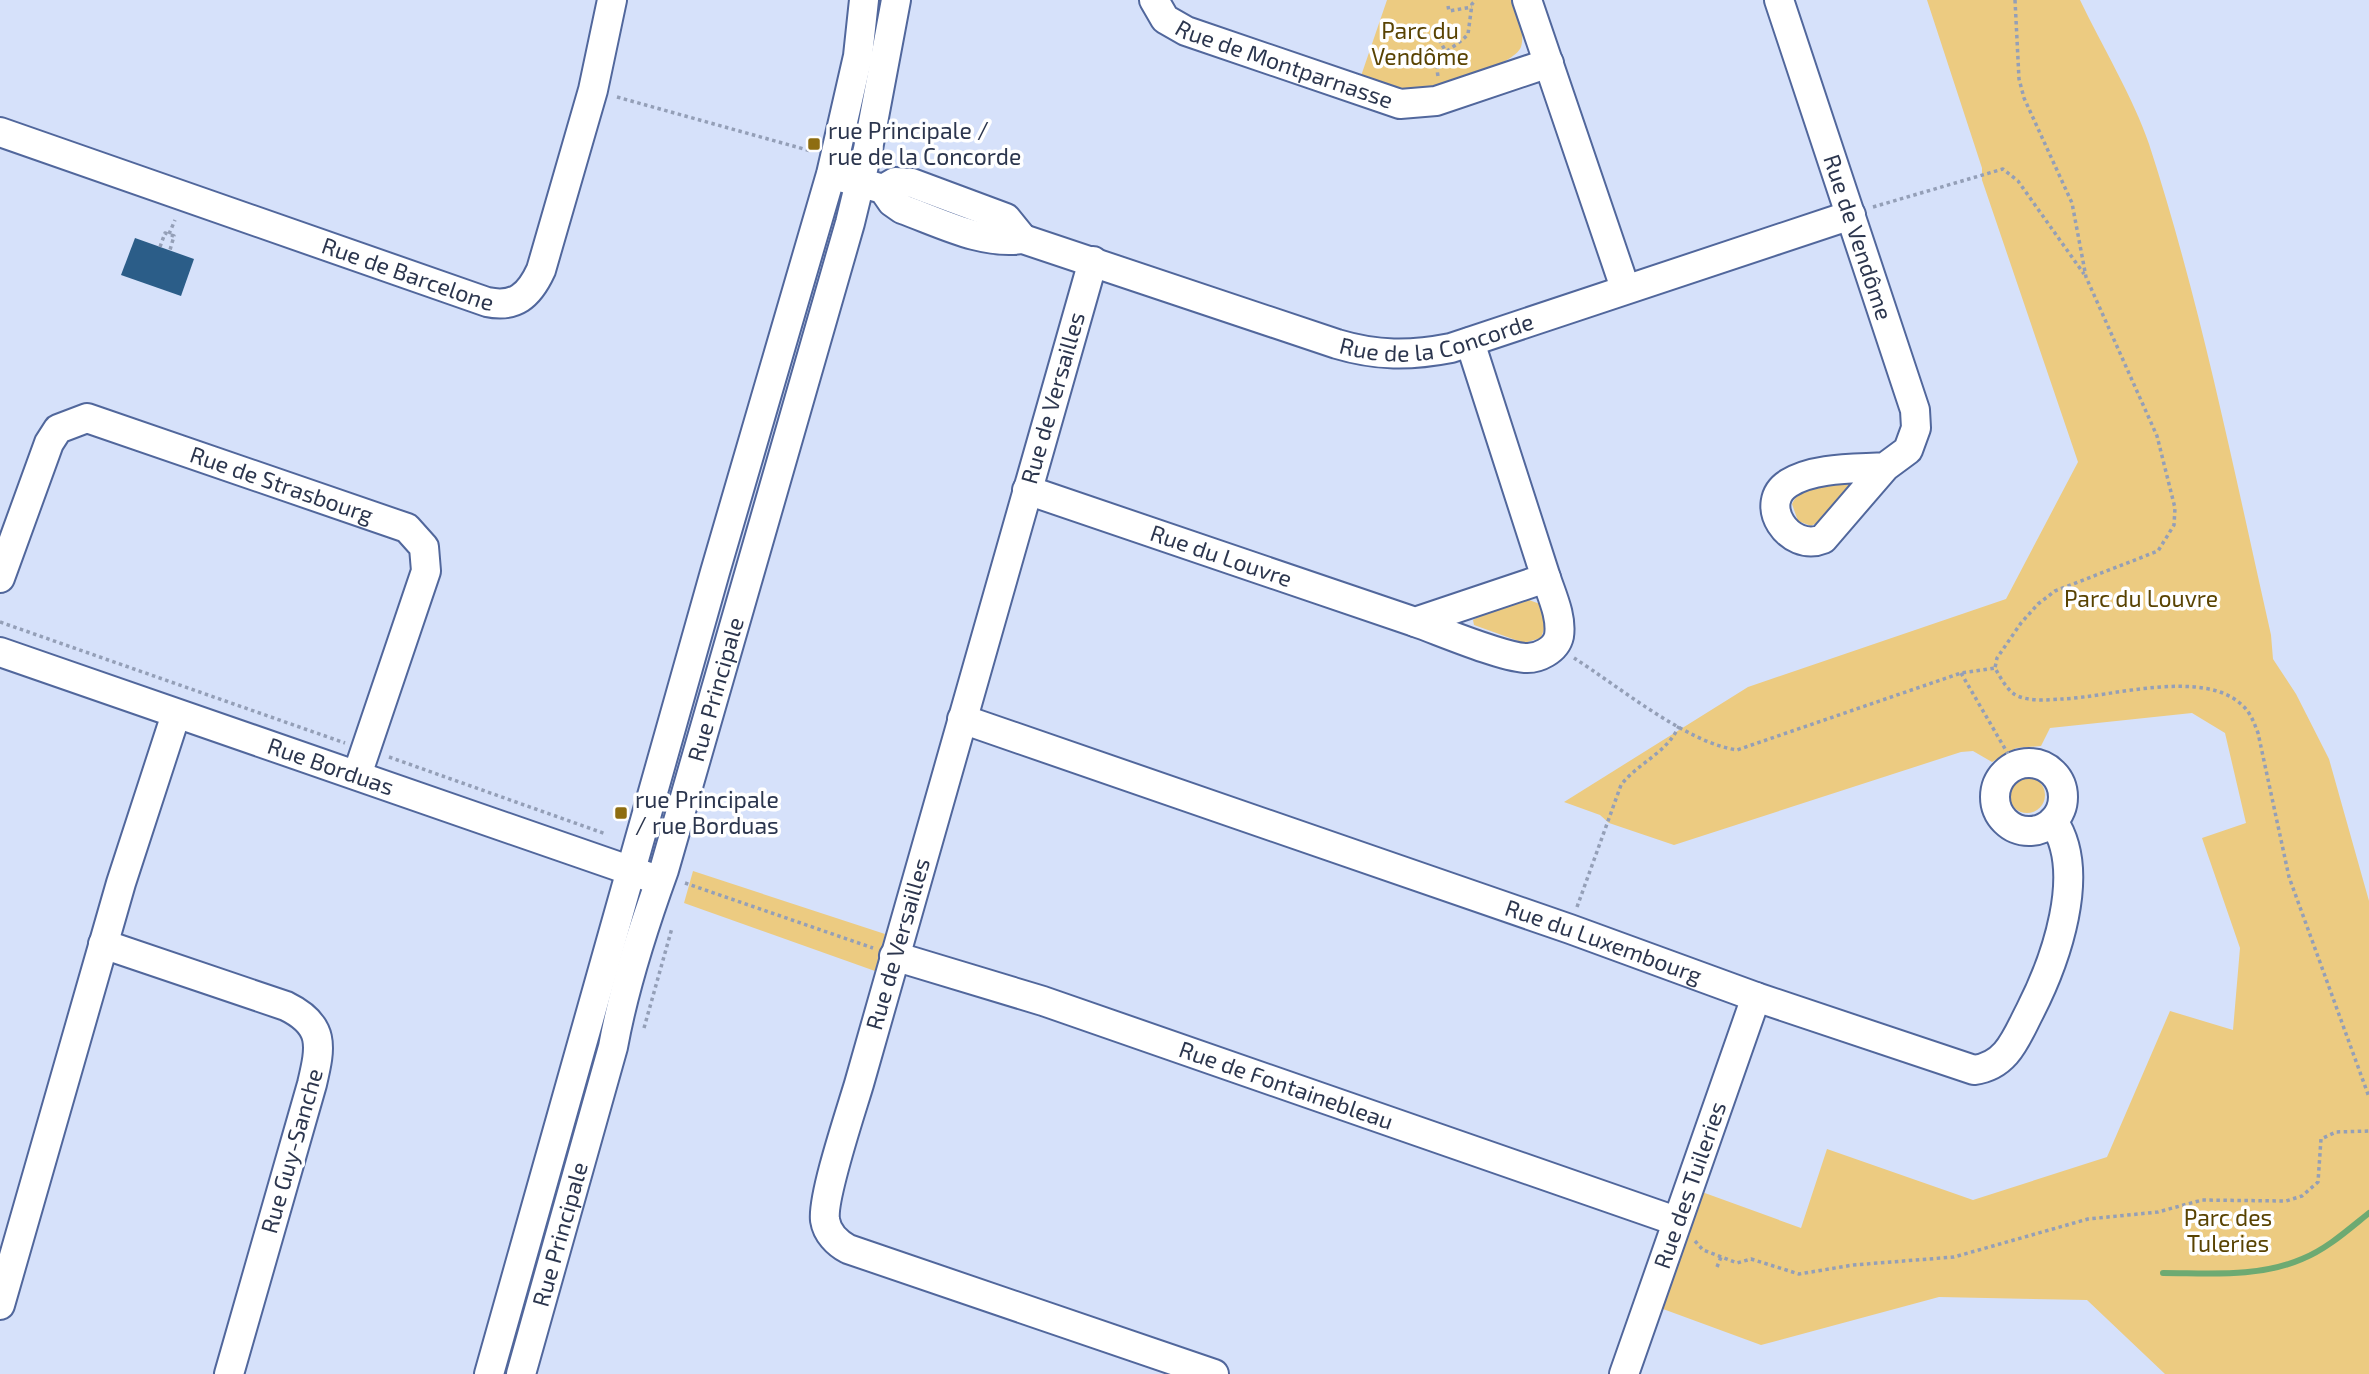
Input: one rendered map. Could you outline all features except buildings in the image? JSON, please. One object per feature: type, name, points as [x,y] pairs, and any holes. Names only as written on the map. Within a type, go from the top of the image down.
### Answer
[{"type":"street","name":"Rue de Barcelone","points":[[0,132],[487,302],[507,304],[516,302],[529,291],[541,270],[593,90],[612,0]]},
{"type":"street","name":"Rue Principale","points":[[489,1374],[807,248],[823,163],[858,56],[864,0]]},
{"type":"street","name":"Rue Principale","points":[[521,1374],[613,1047],[620,1009],[642,929],[672,881],[872,186],[896,0]]},
{"type":"street","name":"Rue de Montparnasse","points":[[1154,0],[1165,19],[1186,31],[1400,104],[1436,101],[1549,63]]},
{"type":"street","points":[[1527,0],[1625,288]]},
{"type":"street","name":"Rue de Vendôme","points":[[1779,0],[1859,212],[1915,410],[1914,440],[1900,457],[1885,467]]},
{"type":"street","name":"Rue de la Concorde","points":[[823,163],[872,186],[902,209],[995,241],[1023,239],[1364,352],[1398,356],[1444,350],[1470,342],[1859,212]]},
{"type":"street","name":"Rue de Versailles","points":[[1093,261],[962,719],[888,953],[827,1200],[825,1221],[832,1236],[844,1247],[1213,1374]]},
{"type":"street","name":"Rue du Louvre","points":[[1027,490],[1513,656],[1533,658],[1550,650],[1559,634],[1558,617],[1470,342]]},
{"type":"street","name":"Rue de Strasbourg","points":[[0,578],[49,443],[58,429],[87,418],[407,528],[424,547],[426,571],[357,775]]},
{"type":"street","points":[[1415,622],[1546,578]]},
{"type":"street","name":"Rue Borduas","points":[[0,652],[631,872],[672,881]]},
{"type":"street","points":[[0,1306],[103,944],[176,714]]},
{"type":"street","name":"Rue du Luxembourg","points":[[962,719],[1570,929],[1756,998],[1965,1068],[1982,1069],[1998,1062],[2013,1045],[2049,975],[2062,925],[2067,865],[2065,845],[2053,821]]},
{"type":"street","points":[[2033,763],[2044,766],[2059,781],[2063,802],[2053,821],[2032,831],[2021,830],[2002,818],[1996,808],[1997,785],[2003,775],[2015,766],[2033,763]]},
{"type":"street","name":"Rue Guy-Sanche","points":[[103,944],[286,1006],[307,1019],[318,1038],[312,1084],[229,1374]]},
{"type":"street","name":"Rue de Fontainebleau","points":[[888,953],[1043,1001],[1682,1227]]},
{"type":"street","name":"Rue des Tuileries","points":[[1624,1374],[1682,1227],[1756,998]]},
{"type":"path","points":[[1441,84],[1436,68],[1446,51],[1468,34],[1472,7],[1476,0]]},
{"type":"path","points":[[2015,0],[2018,79],[2072,203],[2086,276]]},
{"type":"path","points":[[1448,6],[1449,11],[1472,7]]},
{"type":"path","points":[[1426,36],[1438,38],[1446,51]]},
{"type":"path","points":[[606,94],[823,163]]},
{"type":"path","points":[[1859,212],[2003,170],[2018,181],[2086,276],[2157,436],[2171,487],[2174,525],[2158,551],[2141,560],[2075,582],[2038,604],[2002,651],[1995,668]]},
{"type":"path","points":[[160,247],[166,233],[174,236],[170,250]]},
{"type":"path","name":"Rue Borduas","points":[[0,622],[345,743]]},
{"type":"path","points":[[1567,653],[1679,726],[1722,748],[1750,748],[1961,673],[1995,668]]},
{"type":"path","points":[[1995,668],[2015,694],[2029,699],[2081,698],[2174,686],[2210,689],[2241,704],[2250,715],[2258,733],[2289,877],[2302,920],[2369,1097]]},
{"type":"path","points":[[1961,673],[2015,766]]},
{"type":"path","points":[[1574,916],[1621,785],[1632,771],[1673,740],[1679,726]]},
{"type":"path","name":"Rue Borduas","points":[[387,757],[607,835]]},
{"type":"path","points":[[672,881],[888,953]]},
{"type":"path","points":[[1682,1227],[1703,1250],[1737,1263],[1751,1259],[1799,1274],[1853,1265],[1943,1259],[2104,1216],[2158,1212],[2202,1200],[2228,1198],[2286,1201],[2302,1196],[2318,1182],[2319,1144],[2324,1136],[2336,1132],[2369,1131]]},
{"type":"path","points":[[1758,1262],[1761,1253]]},
{"type":"path","points":[[1717,1267],[1721,1257]]},
{"type":"green space","name":"Parc du Vendôme","points":[[1387,0],[1511,0],[1521,29],[1521,47],[1504,62],[1489,69],[1438,85],[1407,89],[1374,81],[1361,76]]},
{"type":"green space","points":[[1927,0],[2080,0],[2126,90],[2149,144],[2185,265],[2216,388],[2271,635],[2273,659],[2296,694],[2329,759],[2369,901],[2369,1374],[2165,1374],[2087,1300],[1939,1297],[1761,1345],[1663,1309],[1702,1192],[1801,1228],[1827,1149],[1973,1200],[2107,1157],[2170,1011],[2233,1030],[2240,948],[2202,838],[2246,823],[2225,733],[2192,713],[2050,728],[2041,746],[2016,748],[1992,762],[1973,751],[1961,752],[1674,845],[1609,823],[1600,815],[1564,802],[1748,687],[2006,599],[2078,462],[1982,180],[1982,168]]},
{"type":"green space","points":[[1849,482],[1851,486],[1826,518],[1811,526],[1798,521],[1792,504],[1802,493],[1817,487]]},
{"type":"green space","points":[[1529,600],[1540,604],[1546,623],[1541,638],[1524,643],[1474,625],[1473,620],[1480,616]]},
{"type":"green space","points":[[2027,777],[2040,782],[2045,795],[2040,808],[2027,813],[2014,808],[2009,795],[2014,782]]},
{"type":"green space","points":[[693,871],[885,934],[875,971],[684,903]]},
{"type":"waterway","points":[[2163,1273],[2251,1272],[2285,1265],[2320,1250],[2369,1213]]},
{"type":"place","name":"rue Principale / rue de la Concorde","points":[[814,144]]},
{"type":"place","name":"rue Principale / rue Borduas","points":[[621,813]]},
{"type":"park label","name":"Parc du Louvre","points":[[2141,599]]},
{"type":"park label","name":"Parc des Tuleries","points":[[2228,1231]]}]
